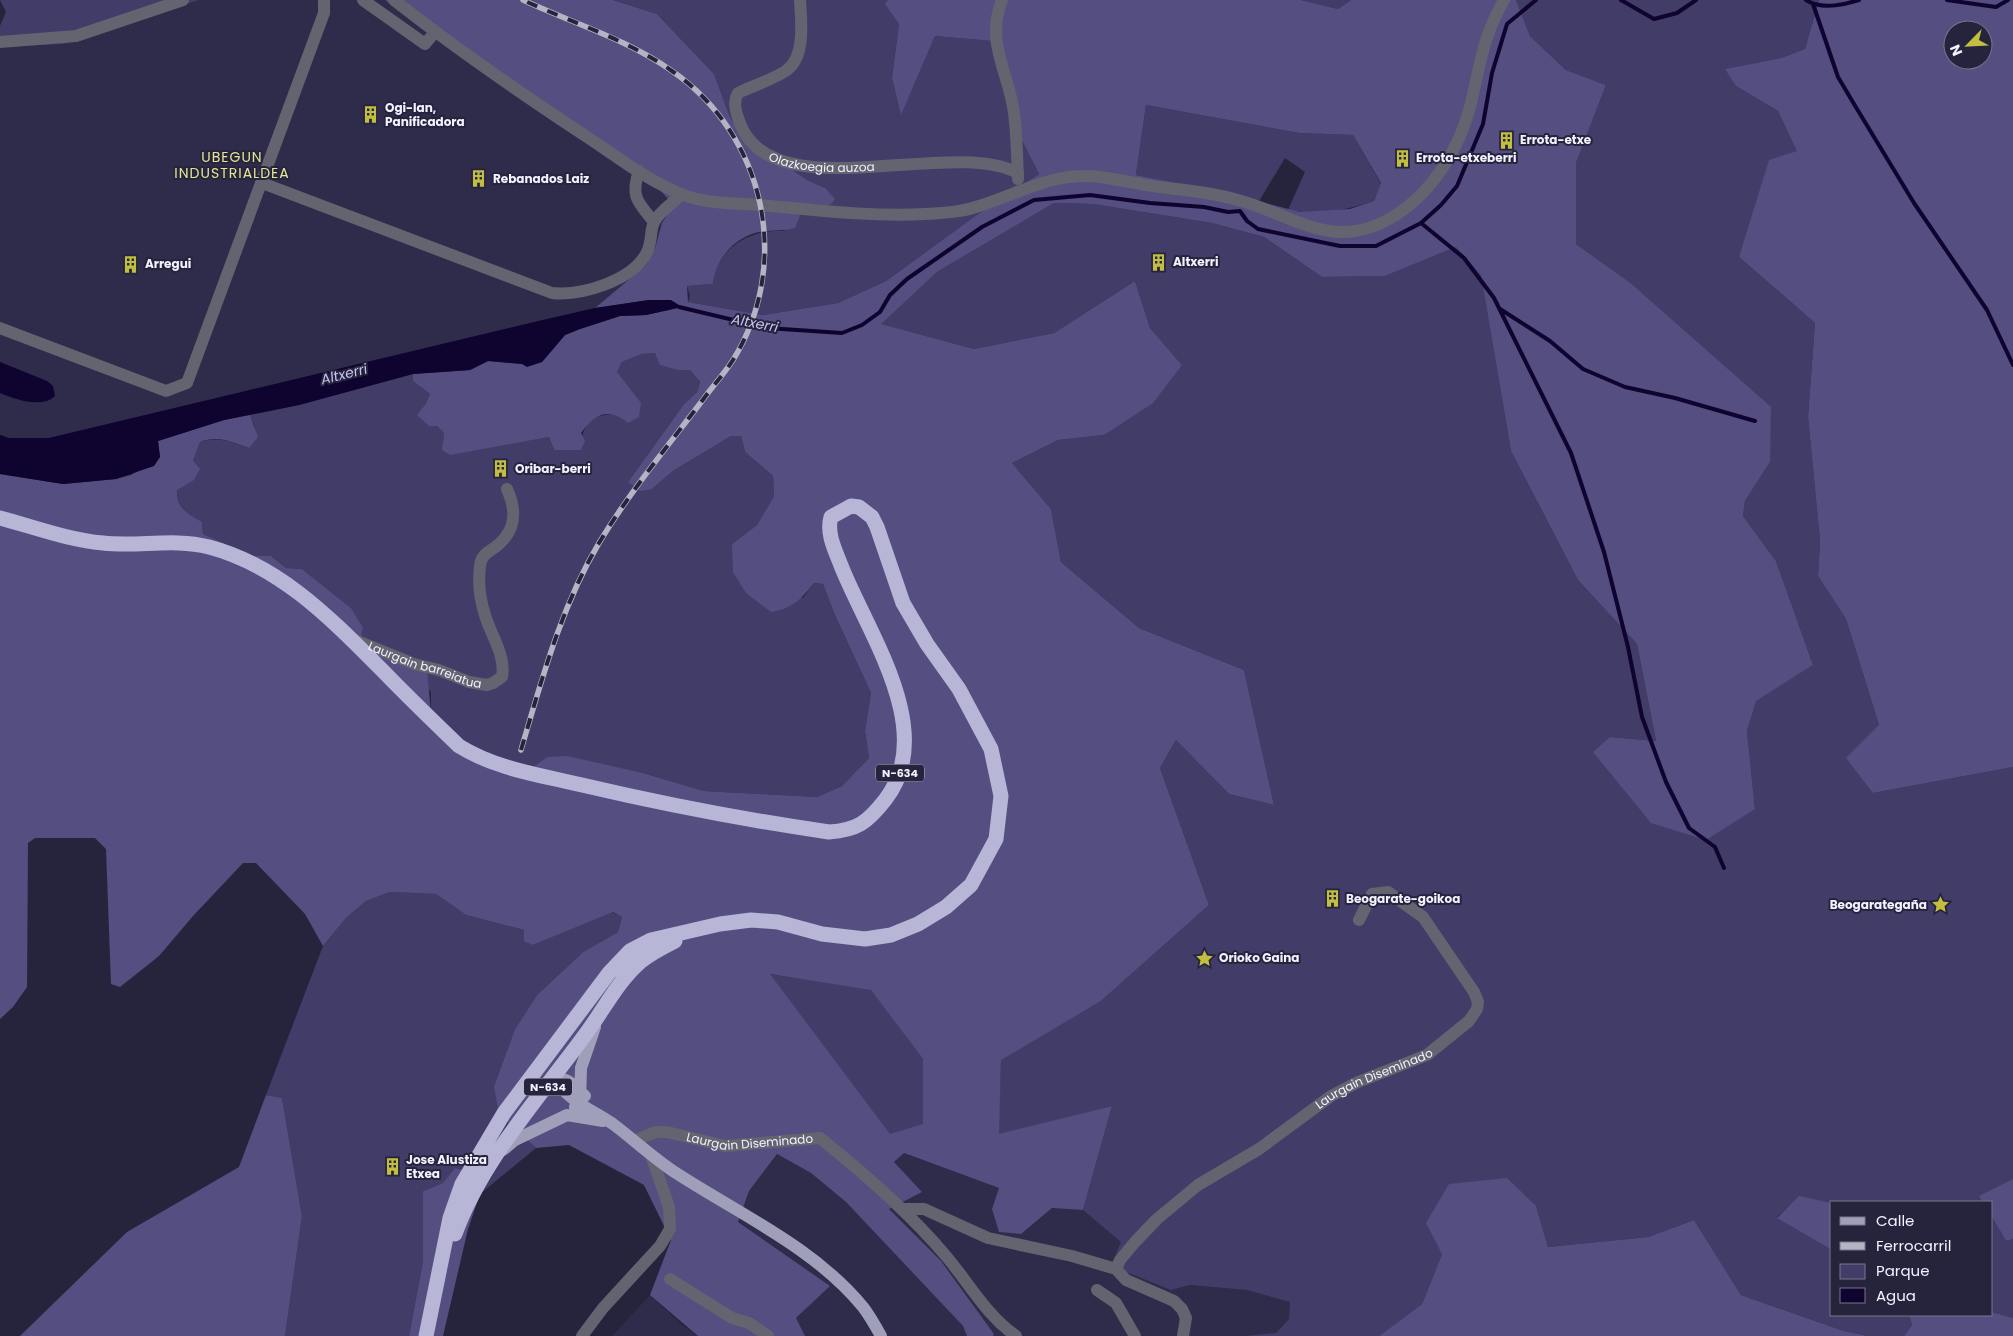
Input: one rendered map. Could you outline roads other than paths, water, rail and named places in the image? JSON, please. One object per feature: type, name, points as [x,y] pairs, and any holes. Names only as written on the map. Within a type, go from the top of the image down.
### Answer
[{"type":"highway","name":"N-634","points":[[0,518],[78,540],[105,544],[182,543],[223,552],[265,569],[296,589],[350,638],[459,746],[484,759],[511,768],[620,794],[743,818],[828,832],[850,830],[874,814],[891,793],[902,768],[906,747],[906,728],[901,706],[832,541],[829,524],[831,517],[851,506],[859,507],[866,511],[877,527],[903,604],[927,644],[959,689],[991,749],[1001,796],[996,838],[971,885],[946,907],[918,924],[891,935],[865,939],[822,934],[778,922],[751,920],[652,940],[630,951],[609,973],[504,1113],[486,1140],[462,1184],[453,1210],[426,1336]]},
{"type":"highway","name":"N-634","points":[[439,1278],[474,1190],[598,1017],[620,983],[639,963],[655,951],[698,930]]},
{"type":"highway","points":[[486,1140],[535,1085],[555,1077],[552,1068],[554,1057],[585,1005]]},
{"type":"main road","points":[[496,1157],[515,1140],[567,1115],[580,1097],[581,1068],[598,1017]]},
{"type":"main road","points":[[555,1077],[564,1078],[580,1097],[671,1170],[775,1234],[825,1269],[864,1307],[882,1336]]},
{"type":"main road","points":[[567,1115],[611,1123]]},
{"type":"street","points":[[0,42],[76,36],[183,0]]},
{"type":"street","points":[[0,328],[166,391],[180,388],[187,383],[324,13],[325,0]]},
{"type":"street","points":[[363,0],[425,44],[435,32]]},
{"type":"street","points":[[394,0],[435,32],[529,99],[639,171],[682,194],[734,204],[904,215],[952,212],[976,208],[1060,177],[1099,177],[1232,199],[1301,225],[1326,231],[1360,230],[1378,224],[1414,202],[1443,168],[1464,127],[1482,47],[1504,0]]},
{"type":"street","name":"Olazkoegia auzoa","points":[[800,0],[802,25],[796,60],[788,69],[738,93],[736,98],[736,110],[745,135],[758,148],[788,162],[809,167],[840,169],[912,163],[986,164],[1008,168],[1018,173]]},
{"type":"street","points":[[1002,0],[996,21],[996,45],[1014,111],[1020,191]]},
{"type":"street","points":[[639,171],[634,186],[635,198],[654,222]]},
{"type":"street","points":[[262,182],[440,251],[560,294],[569,294],[605,284],[638,264],[647,252],[654,222],[682,194]]},
{"type":"street","name":"Laurgain barreiatua","points":[[350,638],[414,664],[439,670],[469,682],[494,683],[502,677],[501,658],[482,600],[480,565],[482,556],[500,544],[512,524],[515,510],[507,489]]},
{"type":"street","name":"Laurgain Diseminado","points":[[1116,1269],[1120,1260],[1140,1236],[1198,1186],[1259,1148],[1331,1096],[1358,1082],[1427,1056],[1473,1016],[1478,1002],[1474,992],[1423,917],[1388,892],[1372,894],[1359,920]]},
{"type":"street","name":"Laurgain Diseminado","points":[[634,1141],[655,1132],[667,1132],[725,1146],[820,1138],[855,1165],[902,1209],[946,1256],[984,1307],[1016,1336]]},
{"type":"street","points":[[582,1336],[603,1308],[660,1246],[670,1229],[669,1207],[651,1155]]},
{"type":"street","points":[[902,1209],[924,1210],[988,1238],[1072,1256],[1116,1269],[1126,1280],[1174,1300],[1182,1309],[1186,1318],[1183,1336]]},
{"type":"street","points":[[670,1279],[732,1318],[749,1323],[768,1336]]},
{"type":"street","points":[[1097,1290],[1116,1303],[1135,1336]]},
{"type":"water","points":[[649,300],[671,300],[682,307],[646,315],[620,316],[580,329],[565,335],[542,362],[527,367],[522,364],[488,361],[470,370],[413,374],[299,405],[224,420],[158,441],[160,457],[154,466],[116,479],[63,484],[0,474],[0,435],[9,438],[49,438],[547,319],[595,308]]},
{"type":"water","points":[[0,362],[47,381],[53,386],[55,396],[43,402],[28,402],[0,393]]},
{"type":"waterway","name":"Altxerri","points":[[679,307],[767,328],[842,333],[862,325],[880,312],[890,295],[907,279],[982,227],[1034,200],[1090,195],[1150,203],[1204,207],[1228,212],[1240,211],[1247,221],[1258,229],[1340,246],[1376,246],[1421,223],[1441,205],[1457,186],[1483,124],[1492,73],[1507,24],[1536,0]]},
{"type":"waterway","points":[[1621,0],[1654,19],[1677,13],[1696,0]]},
{"type":"waterway","points":[[1806,0],[1825,6],[1859,0]]},
{"type":"waterway","points":[[1947,0],[1996,7],[2008,0]]},
{"type":"waterway","points":[[1813,4],[1838,77],[1914,203],[1987,310],[2013,365]]},
{"type":"waterway","points":[[1421,223],[1464,258],[1494,298],[1571,453],[1604,552],[1628,647],[1642,717],[1666,782],[1689,828],[1715,847],[1724,868]]},
{"type":"waterway","points":[[1500,309],[1550,341],[1583,369],[1625,387],[1675,398],[1755,421]]},
{"type":"railway","points":[[521,750],[563,618],[599,543],[636,488],[733,360],[751,322],[762,283],[765,243],[760,203],[748,165],[729,130],[704,98],[672,71],[637,50],[523,0]]},
{"type":"place","name":"Ogi-lan, Panificadora","points":[[371,115]]},
{"type":"place","name":"Errota-etxe","points":[[1506,140]]},
{"type":"place","name":"Errota-etxeberri","points":[[1402,158]]},
{"type":"place","name":"Rebanados Laiz","points":[[479,179]]},
{"type":"place","name":"Altxerri","points":[[1159,262]]},
{"type":"place","name":"Arregui","points":[[131,264]]},
{"type":"place","name":"Oribar-berri","points":[[501,469]]},
{"type":"place","name":"Beogarate-goikoa","points":[[1332,899]]},
{"type":"place","name":"Beogarategaña","points":[[1941,905]]},
{"type":"place","name":"Orioko Gaina","points":[[1205,958]]},
{"type":"place","name":"Jose Alustiza Etxea","points":[[392,1167]]},
{"type":"district","name":"UBEGUN INDUSTRIALDEA","points":[[232,166]]}]
